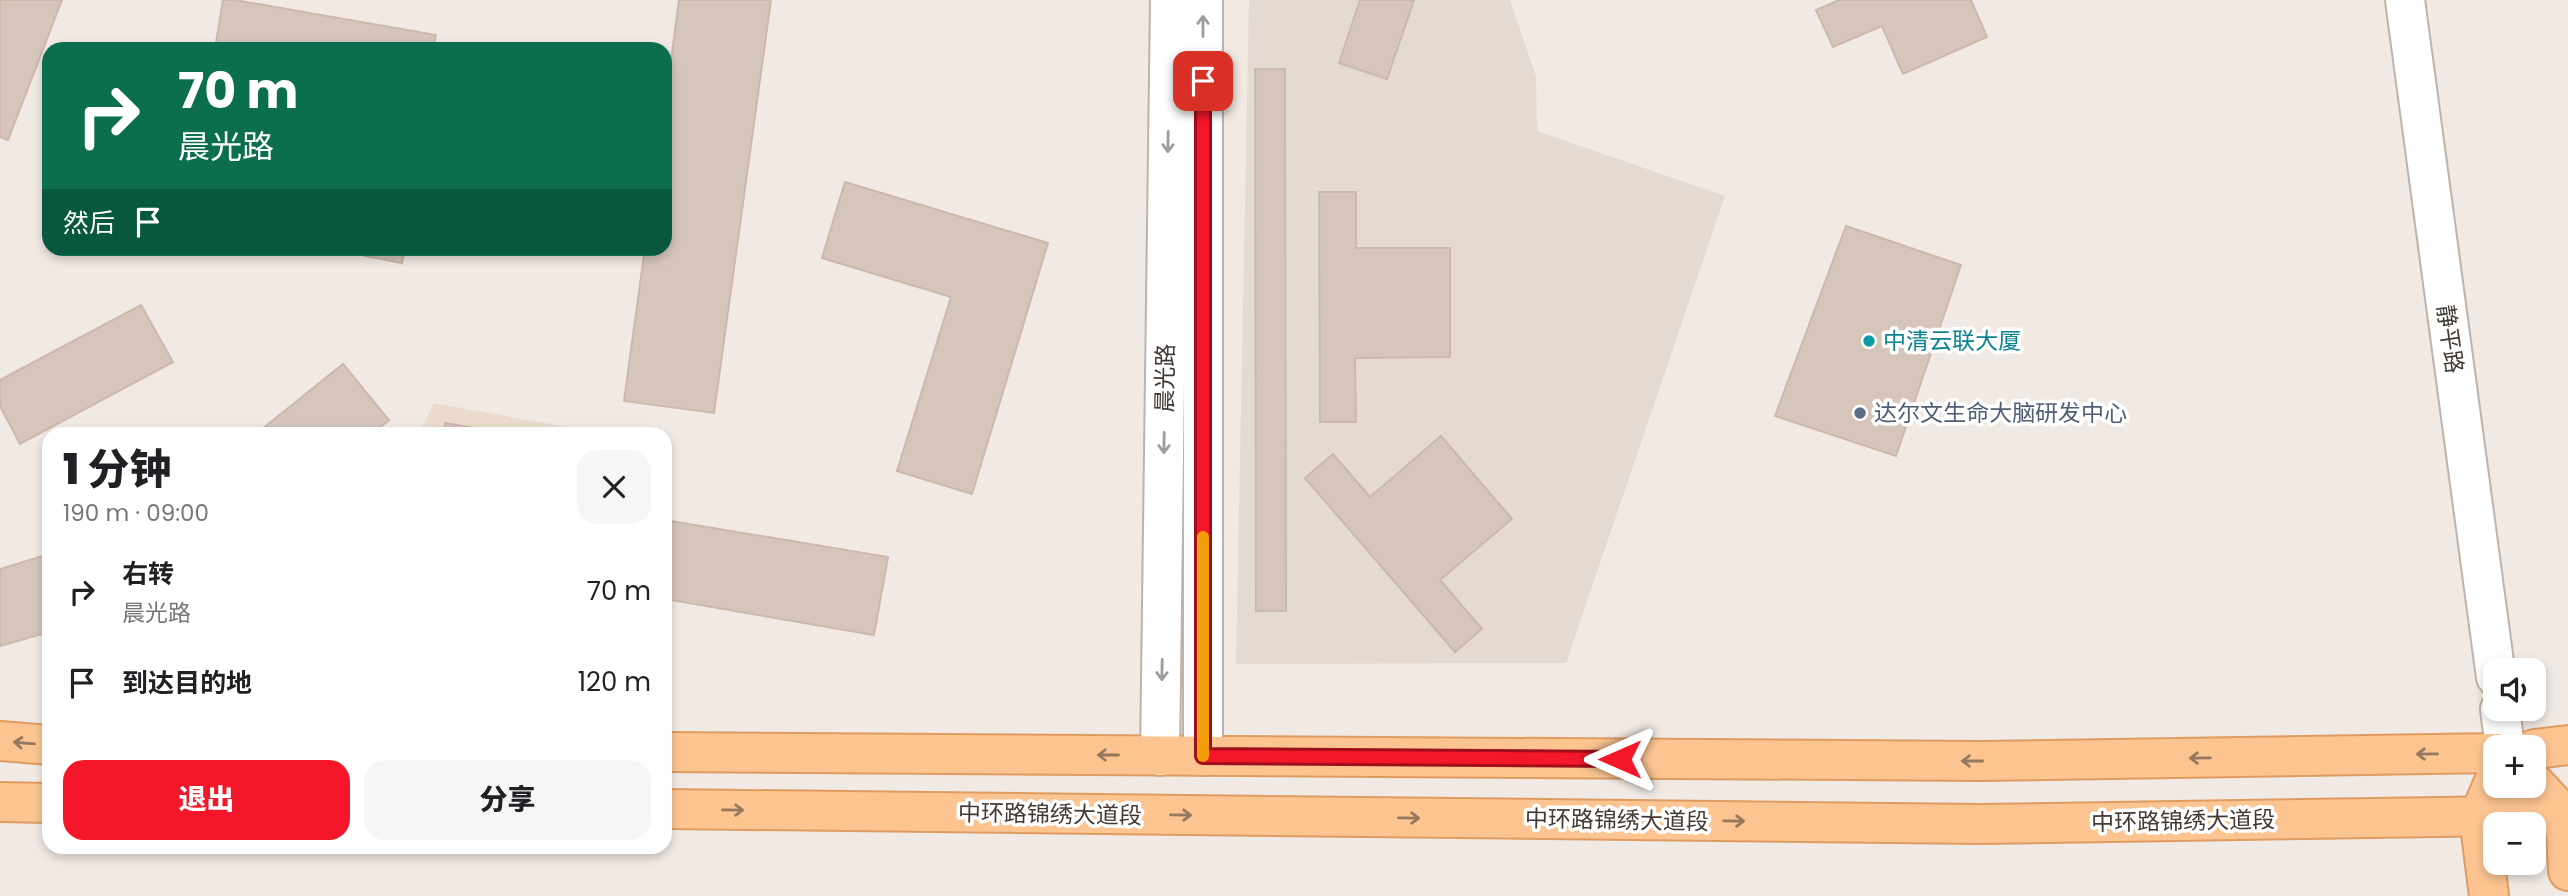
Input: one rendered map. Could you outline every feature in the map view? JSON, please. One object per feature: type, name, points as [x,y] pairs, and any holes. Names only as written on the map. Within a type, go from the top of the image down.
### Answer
[{"type":"main road","points":[[0,741],[42,744]]},
{"type":"main road","points":[[2546,748],[2568,745]]},
{"type":"main road","points":[[672,752],[1981,761],[2483,753]]},
{"type":"main road","points":[[2546,795],[2566,816],[2568,871]]},
{"type":"main road","points":[[2487,798],[2479,817],[2489,896]]},
{"type":"main road","points":[[0,802],[42,803]]},
{"type":"main road","name":"中环路锦绣大道段","points":[[672,809],[1981,824],[2566,816]]},
{"type":"street","name":"晨光路","points":[[1160,756],[1170,0]]},
{"type":"street","name":"晨光路","points":[[1203,0],[1203,756]]},
{"type":"street","name":"静平路","points":[[2405,0],[2493,658]]},
{"type":"shaded area","points":[[1249,0],[1510,0],[1536,76],[1537,131],[1725,196],[1566,663],[1236,664]]},
{"type":"shaded area","points":[[434,403],[566,427],[422,427]]},
{"type":"building","points":[[0,0],[62,0],[46,42],[42,42],[42,52],[8,140],[0,137]]},
{"type":"building","points":[[223,0],[436,35],[434,42],[216,42]]},
{"type":"building","points":[[679,0],[771,0],[714,413],[624,401],[644,256],[672,256],[672,53]]},
{"type":"building","points":[[1360,0],[1414,0],[1387,79],[1339,63]]},
{"type":"building","points":[[1839,0],[1971,0],[1987,37],[1903,74],[1882,26],[1833,47],[1816,10]]},
{"type":"building","points":[[1255,69],[1285,69],[1286,611],[1256,611]]},
{"type":"building","points":[[845,182],[1048,243],[972,494],[897,471],[951,297],[822,258]]},
{"type":"building","points":[[1319,192],[1356,192],[1356,248],[1450,248],[1450,357],[1355,358],[1356,422],[1320,422]]},
{"type":"building","name":"中清云联大厦","points":[[1846,226],[1961,265],[1896,456],[1775,416]]},
{"type":"building","points":[[366,256],[403,256],[402,263]]},
{"type":"building","points":[[141,305],[173,362],[52,427],[42,427],[42,432],[20,444],[0,406],[0,380]]},
{"type":"building","points":[[343,364],[389,420],[380,427],[265,427]]},
{"type":"building","points":[[445,423],[468,427],[444,427]]},
{"type":"building","points":[[1441,436],[1512,519],[1440,580],[1482,629],[1455,652],[1305,478],[1333,454],[1370,497]]},
{"type":"building","points":[[672,521],[888,557],[874,635],[672,600]]},
{"type":"building","points":[[42,556],[42,634],[0,646],[0,569]]},
{"type":"slow traffic","points":[[1203,537],[1203,756]]},
{"type":"place","name":"中清云联大厦","points":[[1869,341]]},
{"type":"place","name":"达尔文生命大脑研发中心","points":[[1860,413]]},
{"type":"route","points":[[1203,81],[1203,756],[1620,759]]}]
